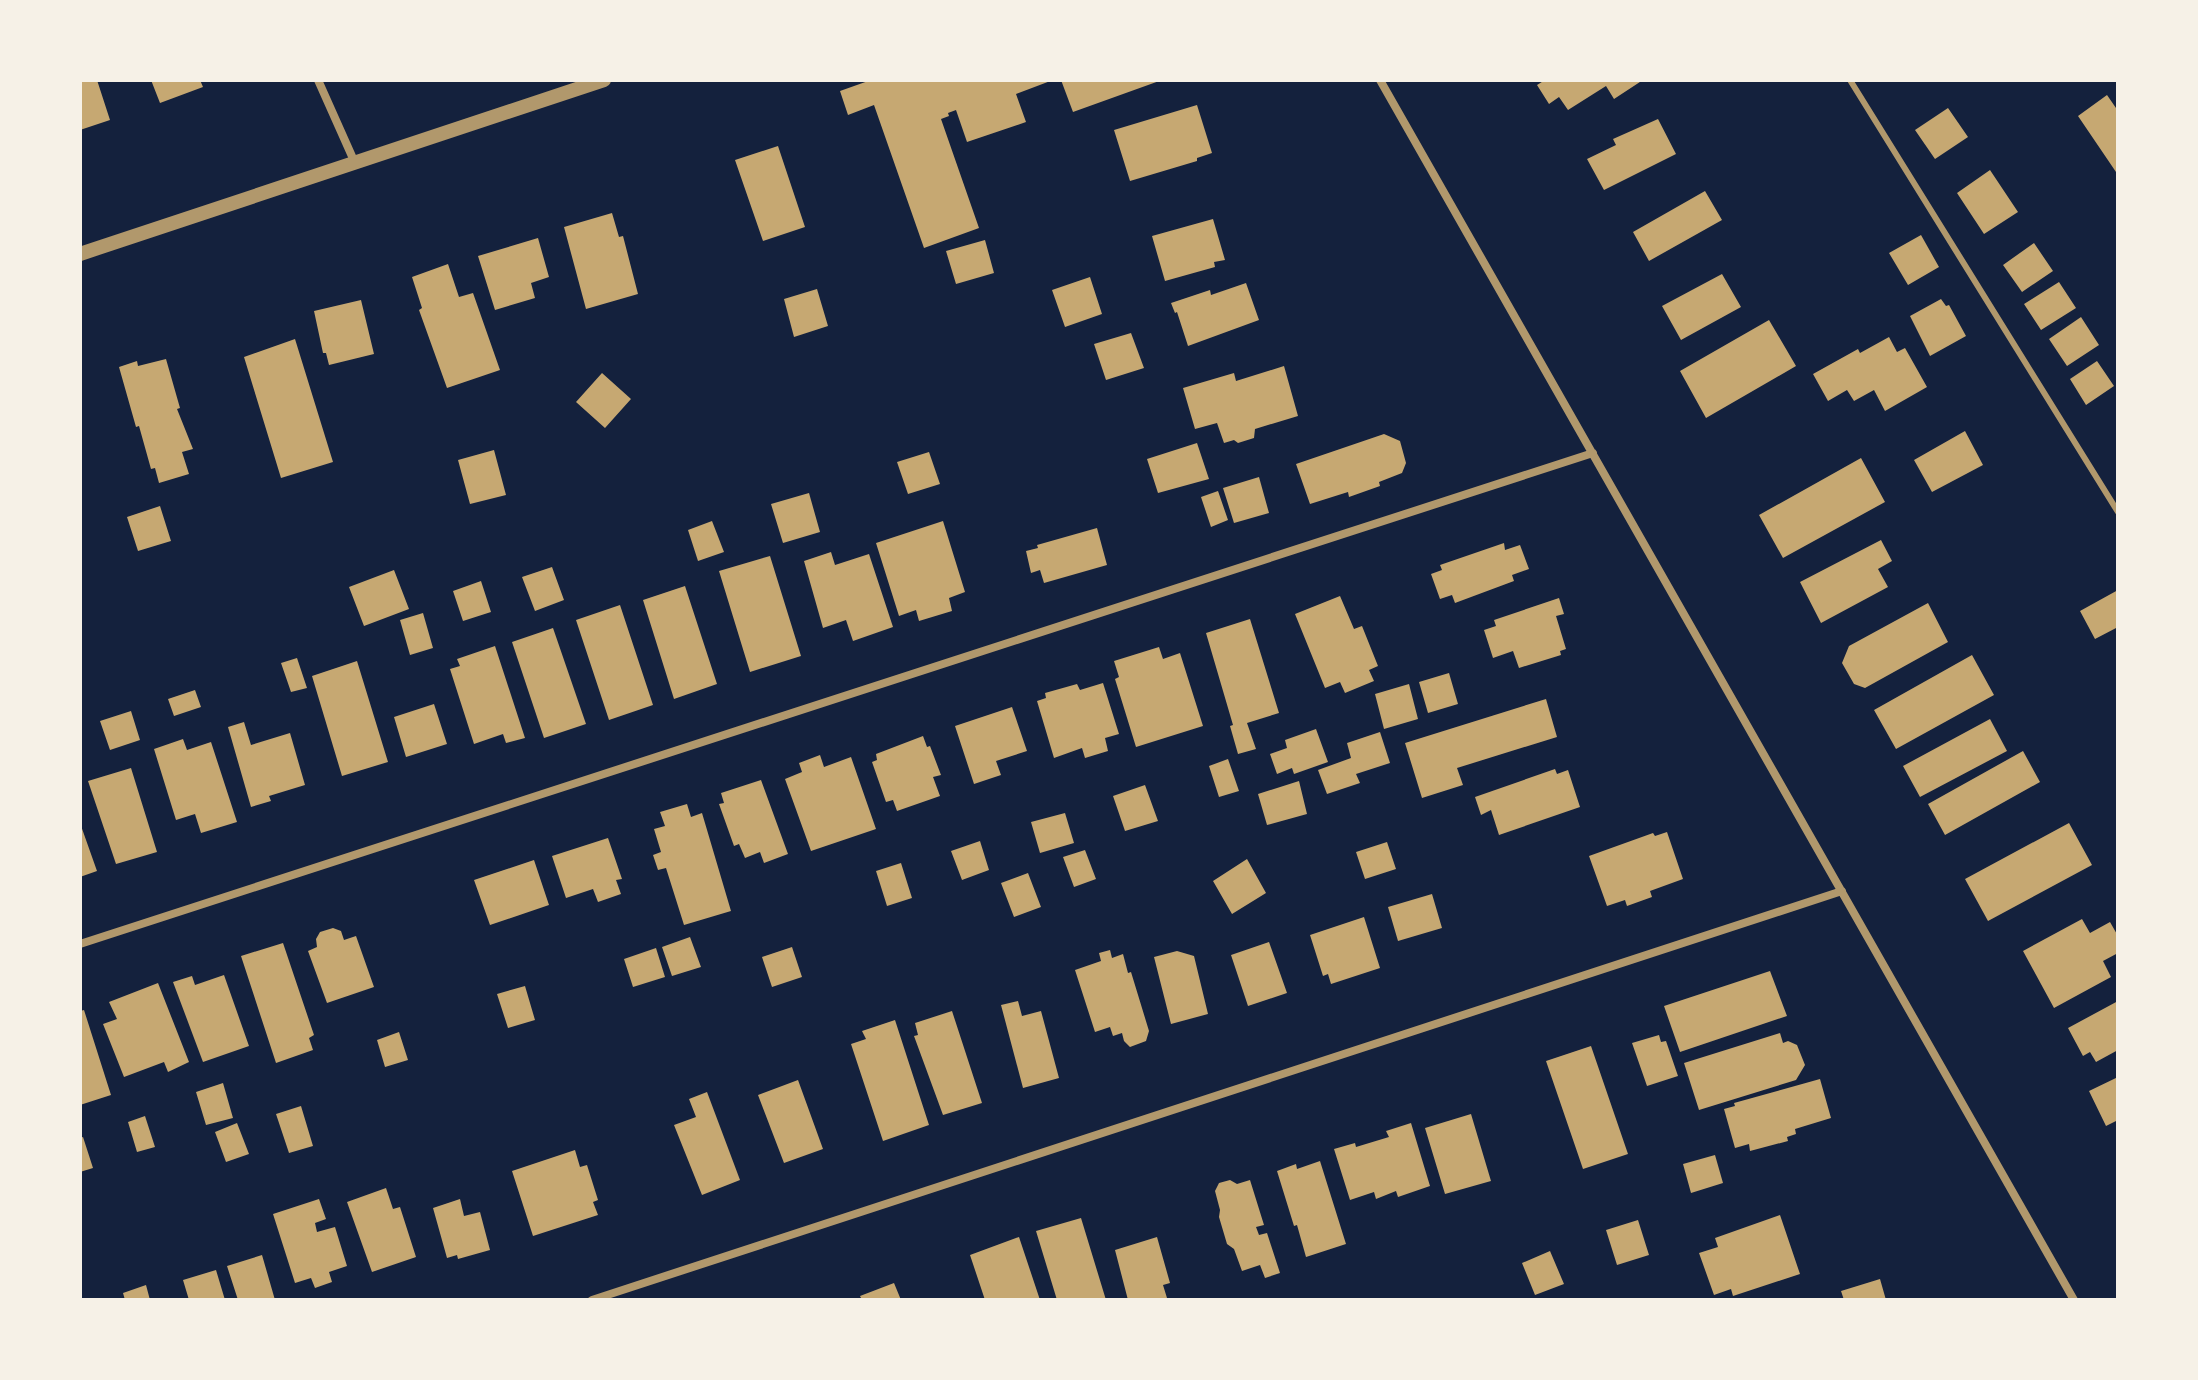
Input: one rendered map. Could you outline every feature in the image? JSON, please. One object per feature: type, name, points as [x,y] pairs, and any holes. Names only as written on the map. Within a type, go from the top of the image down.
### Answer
[{"type":"street","points":[[318,80],[355,163]]},
{"type":"street","points":[[80,254],[604,80]]},
{"type":"street","points":[[1380,80],[2074,1300]]},
{"type":"street","points":[[80,944],[1593,453]]},
{"type":"street","points":[[592,1300],[1842,891]]},
{"type":"lane","points":[[1850,80],[2118,512]]},
{"type":"building","points":[[80,80],[97,80],[110,120],[80,130]]},
{"type":"building","points":[[151,80],[200,80],[203,87],[160,103]]},
{"type":"building","points":[[871,80],[1053,80],[1016,94],[1026,122],[967,142],[956,110],[941,119],[979,228],[924,248],[874,105],[848,115],[840,91]]},
{"type":"building","points":[[1061,80],[1162,80],[1073,112]]},
{"type":"building","points":[[1545,80],[1643,80],[1614,99],[1606,86],[1568,110],[1559,97],[1549,104],[1537,85]]},
{"type":"building","points":[[2107,95],[2118,107],[2116,172],[2078,116]]},
{"type":"building","points":[[1197,105],[1212,153],[1197,158],[1197,161],[1130,181],[1114,130]]},
{"type":"building","points":[[1948,108],[1968,137],[1935,159],[1915,130]]},
{"type":"building","points":[[1658,119],[1676,154],[1604,190],[1587,159],[1616,145],[1613,139]]},
{"type":"building","points":[[778,146],[805,227],[763,241],[735,160]]},
{"type":"building","points":[[1990,170],[2018,212],[1984,234],[1957,193]]},
{"type":"building","points":[[1705,191],[1722,220],[1649,261],[1633,232]]},
{"type":"building","points":[[612,213],[619,237],[623,236],[638,294],[586,309],[564,227]]},
{"type":"building","points":[[1213,219],[1225,260],[1214,262],[1215,267],[1165,281],[1152,236]]},
{"type":"building","points":[[1921,235],[1939,267],[1908,285],[1889,253]]},
{"type":"building","points":[[538,238],[549,277],[531,283],[535,298],[495,310],[478,256]]},
{"type":"building","points":[[985,240],[994,273],[956,284],[946,251]]},
{"type":"building","points":[[2034,243],[2053,271],[2022,292],[2003,265]]},
{"type":"building","points":[[448,264],[459,297],[473,293],[500,370],[447,388],[419,310],[422,308],[412,277]]},
{"type":"building","points":[[1722,274],[1741,307],[1681,340],[1662,306]]},
{"type":"building","points":[[1090,277],[1102,314],[1065,327],[1052,290]]},
{"type":"building","points":[[2059,282],[2076,308],[2041,330],[2024,304]]},
{"type":"building","points":[[1246,283],[1259,320],[1188,346],[1171,303],[1210,290],[1211,295]]},
{"type":"building","points":[[817,289],[828,326],[794,337],[784,299]]},
{"type":"building","points":[[1941,299],[1946,306],[1949,305],[1966,336],[1930,356],[1910,316]]},
{"type":"building","points":[[361,300],[374,354],[329,365],[326,353],[323,353],[314,311]]},
{"type":"building","points":[[2081,317],[2099,345],[2067,366],[2049,339]]},
{"type":"building","points":[[1769,320],[1796,366],[1706,418],[1680,371]]},
{"type":"building","points":[[1131,333],[1144,368],[1106,380],[1094,344]]},
{"type":"building","points":[[1889,337],[1897,352],[1905,348],[1927,387],[1885,411],[1874,390],[1854,401],[1847,390],[1828,401],[1813,374],[1858,349],[1860,353]]},
{"type":"building","points":[[295,339],[333,462],[281,478],[244,357]]},
{"type":"building","points":[[166,359],[180,408],[177,409],[193,449],[182,452],[189,474],[159,483],[155,468],[151,469],[139,426],[136,427],[119,367],[137,361],[138,366]]},
{"type":"building","points":[[2097,361],[2114,386],[2086,405],[2070,379]]},
{"type":"building","points":[[1284,366],[1298,416],[1255,429],[1254,438],[1238,443],[1234,440],[1224,443],[1217,423],[1195,429],[1183,388],[1234,373],[1236,381]]},
{"type":"building","points":[[602,373],[631,399],[605,428],[576,402]]},
{"type":"building","points":[[1965,431],[1983,465],[1932,492],[1914,460]]},
{"type":"building","points":[[1384,434],[1400,441],[1406,463],[1402,473],[1379,482],[1380,486],[1349,497],[1348,492],[1310,504],[1296,464]]},
{"type":"building","points":[[1197,443],[1209,479],[1158,493],[1147,459]]},
{"type":"building","points":[[494,450],[506,495],[470,504],[458,460]]},
{"type":"building","points":[[929,452],[940,484],[908,494],[897,462]]},
{"type":"building","points":[[1861,458],[1885,502],[1783,558],[1759,515]]},
{"type":"building","points":[[1259,477],[1269,513],[1234,523],[1223,488]]},
{"type":"building","points":[[1218,491],[1228,520],[1211,527],[1201,497]]},
{"type":"building","points":[[809,493],[820,532],[783,543],[771,504]]},
{"type":"building","points":[[160,506],[171,541],[138,551],[127,517]]},
{"type":"building","points":[[712,521],[724,552],[698,561],[688,530]]},
{"type":"building","points":[[943,521],[965,592],[949,598],[952,611],[919,621],[916,610],[899,616],[876,543]]},
{"type":"building","points":[[1097,528],[1107,565],[1044,583],[1040,570],[1031,573],[1026,551]]},
{"type":"building","points":[[1881,540],[1892,561],[1878,569],[1888,587],[1821,623],[1800,582]]},
{"type":"building","points":[[1504,543],[1505,550],[1520,545],[1529,569],[1512,575],[1514,581],[1455,603],[1452,595],[1440,599],[1431,574],[1442,570],[1440,565]]},
{"type":"building","points":[[831,552],[835,565],[869,554],[893,627],[853,641],[846,620],[823,628],[804,561]]},
{"type":"building","points":[[770,556],[801,656],[750,672],[719,571]]},
{"type":"building","points":[[552,567],[564,600],[535,611],[522,577]]},
{"type":"building","points":[[394,570],[409,609],[364,626],[349,587]]},
{"type":"building","points":[[481,581],[491,612],[463,621],[453,591]]},
{"type":"building","points":[[685,586],[717,684],[674,699],[643,600]]},
{"type":"building","points":[[2118,590],[2118,627],[2095,639],[2080,611]]},
{"type":"building","points":[[1340,596],[1354,629],[1362,626],[1378,666],[1369,670],[1374,681],[1345,693],[1340,682],[1325,688],[1295,614]]},
{"type":"building","points":[[1559,598],[1564,614],[1556,616],[1566,649],[1560,651],[1561,655],[1519,668],[1513,651],[1493,658],[1484,630],[1496,626],[1494,620]]},
{"type":"building","points":[[1928,603],[1948,642],[1865,688],[1854,684],[1842,663],[1849,646]]},
{"type":"building","points":[[620,605],[653,705],[609,720],[576,620]]},
{"type":"building","points":[[423,613],[433,648],[410,655],[400,620]]},
{"type":"building","points":[[1250,619],[1279,713],[1247,723],[1256,749],[1238,754],[1230,726],[1233,725],[1206,633]]},
{"type":"building","points":[[553,628],[586,724],[544,738],[512,642]]},
{"type":"building","points":[[495,646],[525,738],[506,743],[503,734],[474,744],[450,669],[460,666],[457,659]]},
{"type":"building","points":[[1159,647],[1163,659],[1180,653],[1203,726],[1136,747],[1115,679],[1119,677],[1114,661]]},
{"type":"building","points":[[1972,655],[1994,695],[1896,749],[1874,710]]},
{"type":"building","points":[[297,658],[307,688],[291,692],[281,663]]},
{"type":"building","points":[[357,661],[388,762],[342,776],[312,676]]},
{"type":"building","points":[[1449,673],[1458,704],[1428,713],[1419,682]]},
{"type":"building","points":[[1103,683],[1119,734],[1105,738],[1108,751],[1085,758],[1082,748],[1054,758],[1037,701],[1046,698],[1045,693],[1077,684],[1080,690]]},
{"type":"building","points":[[1409,684],[1418,719],[1384,729],[1375,694]]},
{"type":"building","points":[[195,690],[201,707],[174,716],[168,699]]},
{"type":"building","points":[[1546,699],[1557,737],[1457,768],[1463,785],[1422,798],[1405,743]]},
{"type":"building","points":[[434,704],[447,744],[406,757],[394,717]]},
{"type":"building","points":[[1012,707],[1027,751],[996,761],[1001,775],[974,784],[955,726]]},
{"type":"building","points":[[131,711],[140,740],[110,750],[100,721]]},
{"type":"building","points":[[1990,719],[2007,751],[1920,797],[1903,766]]},
{"type":"building","points":[[244,722],[251,745],[290,733],[305,785],[269,796],[271,801],[251,807],[228,727]]},
{"type":"building","points":[[1316,729],[1328,762],[1294,774],[1292,768],[1277,774],[1270,754],[1287,748],[1285,740]]},
{"type":"building","points":[[1380,732],[1390,763],[1356,774],[1360,783],[1327,794],[1318,770],[1351,758],[1347,743]]},
{"type":"building","points":[[923,736],[941,775],[933,777],[940,796],[897,811],[893,800],[886,802],[872,762],[877,760],[876,754]]},
{"type":"building","points":[[183,739],[187,750],[211,742],[237,822],[201,833],[195,814],[176,820],[154,749]]},
{"type":"building","points":[[2023,751],[2040,782],[1945,835],[1928,804]]},
{"type":"building","points":[[820,755],[824,767],[851,757],[876,829],[811,851],[785,779],[802,772],[799,763]]},
{"type":"building","points":[[1228,759],[1239,791],[1219,797],[1209,766]]},
{"type":"building","points":[[131,768],[157,852],[116,864],[88,781]]},
{"type":"building","points":[[1555,769],[1557,774],[1568,770],[1580,807],[1499,835],[1491,810],[1481,815],[1475,797]]},
{"type":"building","points":[[761,780],[788,854],[764,863],[760,852],[745,858],[739,844],[734,846],[719,804],[724,803],[721,793]]},
{"type":"building","points":[[1299,781],[1307,814],[1267,825],[1258,794]]},
{"type":"building","points":[[1145,785],[1158,821],[1125,831],[1113,796]]},
{"type":"building","points":[[687,804],[691,817],[702,813],[731,911],[684,925],[666,868],[658,870],[653,855],[661,852],[654,829],[665,826],[660,812]]},
{"type":"building","points":[[1065,813],[1074,843],[1040,853],[1031,822]]},
{"type":"building","points":[[80,823],[97,871],[80,877]]},
{"type":"building","points":[[2069,823],[2092,865],[1988,921],[1965,879]]},
{"type":"building","points":[[1667,832],[1683,879],[1650,891],[1652,897],[1627,906],[1625,900],[1607,906],[1589,856],[1653,833],[1655,836]]},
{"type":"building","points":[[608,838],[622,879],[616,880],[621,894],[598,902],[593,889],[566,898],[552,856]]},
{"type":"building","points":[[980,841],[989,870],[962,880],[951,851]]},
{"type":"building","points":[[1387,842],[1396,869],[1365,879],[1356,852]]},
{"type":"building","points":[[1085,850],[1096,879],[1074,887],[1063,857]]},
{"type":"building","points":[[1247,859],[1266,893],[1232,914],[1213,881]]},
{"type":"building","points":[[534,860],[549,905],[490,925],[474,880]]},
{"type":"building","points":[[901,863],[912,898],[887,906],[876,871]]},
{"type":"building","points":[[1028,873],[1041,907],[1014,917],[1001,883]]},
{"type":"building","points":[[1432,894],[1442,928],[1398,941],[1388,907]]},
{"type":"building","points":[[1364,917],[1380,968],[1331,984],[1328,974],[1323,976],[1310,935]]},
{"type":"building","points":[[2082,919],[2090,933],[2110,922],[2118,936],[2118,953],[2103,961],[2111,977],[2054,1008],[2023,951]]},
{"type":"building","points":[[333,928],[341,931],[344,940],[356,936],[374,987],[327,1003],[308,951],[317,947],[316,939],[320,932]]},
{"type":"building","points":[[690,937],[701,967],[672,976],[662,947]]},
{"type":"building","points":[[1269,942],[1287,993],[1248,1006],[1231,955]]},
{"type":"building","points":[[283,943],[314,1035],[309,1038],[313,1050],[276,1063],[241,956]]},
{"type":"building","points":[[792,947],[802,977],[772,987],[762,957]]},
{"type":"building","points":[[656,948],[665,977],[633,987],[624,959]]},
{"type":"building","points":[[1110,950],[1112,958],[1123,954],[1149,1031],[1146,1041],[1130,1047],[1122,1033],[1113,1036],[1110,1027],[1095,1032],[1075,970],[1101,961],[1099,953]]},
{"type":"building","points":[[1177,951],[1194,956],[1208,1014],[1171,1024],[1154,957]]},
{"type":"building","points":[[1770,971],[1787,1016],[1680,1052],[1664,1006]]},
{"type":"building","points":[[224,975],[249,1046],[203,1062],[173,982],[192,976],[195,985]]},
{"type":"building","points":[[158,983],[189,1062],[168,1072],[164,1062],[124,1077],[103,1024],[117,1019],[109,1002]]},
{"type":"building","points":[[525,986],[535,1020],[508,1028],[497,994]]},
{"type":"building","points":[[1018,1001],[1022,1016],[1041,1011],[1059,1078],[1023,1088],[1001,1005]]},
{"type":"building","points":[[2118,1001],[2118,1050],[2096,1062],[2090,1052],[2083,1056],[2068,1028]]},
{"type":"building","points":[[84,1010],[111,1095],[80,1105],[80,1011]]},
{"type":"building","points":[[952,1011],[982,1103],[943,1115],[914,1036],[918,1035],[915,1023]]},
{"type":"building","points":[[895,1020],[929,1125],[883,1141],[851,1044],[866,1039],[862,1031]]},
{"type":"building","points":[[399,1032],[408,1060],[385,1067],[377,1040]]},
{"type":"building","points":[[1780,1033],[1783,1043],[1788,1041],[1797,1045],[1805,1065],[1796,1080],[1699,1110],[1684,1063]]},
{"type":"building","points":[[1659,1035],[1661,1042],[1666,1041],[1678,1076],[1647,1086],[1632,1043]]},
{"type":"building","points":[[1591,1046],[1628,1154],[1583,1169],[1546,1061]]},
{"type":"building","points":[[2118,1077],[2118,1120],[2106,1126],[2089,1091]]},
{"type":"building","points":[[1820,1079],[1831,1118],[1795,1129],[1796,1134],[1787,1137],[1788,1141],[1750,1151],[1749,1144],[1735,1148],[1724,1109],[1735,1106],[1734,1103]]},
{"type":"building","points":[[798,1080],[823,1149],[784,1163],[758,1095]]},
{"type":"building","points":[[223,1083],[233,1118],[206,1125],[196,1092]]},
{"type":"building","points":[[707,1092],[740,1180],[702,1195],[674,1125],[696,1117],[689,1099]]},
{"type":"building","points":[[301,1106],[313,1146],[289,1153],[276,1114]]},
{"type":"building","points":[[1471,1114],[1491,1181],[1445,1194],[1425,1128]]},
{"type":"building","points":[[145,1116],[155,1147],[137,1152],[128,1122]]},
{"type":"building","points":[[237,1123],[249,1154],[226,1162],[215,1132]]},
{"type":"building","points":[[1411,1123],[1430,1186],[1398,1197],[1396,1191],[1376,1199],[1374,1192],[1350,1200],[1334,1149],[1355,1143],[1356,1147],[1389,1137],[1386,1131]]},
{"type":"building","points":[[83,1137],[93,1168],[80,1172],[80,1138]]},
{"type":"building","points":[[575,1150],[580,1167],[587,1165],[598,1200],[593,1202],[598,1215],[533,1236],[512,1171]]},
{"type":"building","points":[[1715,1155],[1723,1183],[1691,1193],[1683,1164]]},
{"type":"building","points":[[1320,1161],[1346,1244],[1306,1257],[1277,1171],[1296,1164],[1297,1169]]},
{"type":"building","points":[[1230,1180],[1237,1184],[1250,1180],[1264,1225],[1256,1227],[1259,1235],[1267,1233],[1280,1273],[1265,1278],[1260,1265],[1242,1271],[1234,1249],[1227,1244],[1215,1191],[1219,1183]]},
{"type":"building","points":[[386,1188],[393,1209],[400,1207],[416,1257],[372,1272],[347,1202]]},
{"type":"building","points":[[319,1199],[326,1219],[315,1223],[317,1232],[335,1227],[347,1266],[329,1272],[332,1282],[315,1288],[311,1278],[295,1283],[273,1214]]},
{"type":"building","points":[[460,1199],[464,1216],[480,1212],[490,1250],[458,1259],[457,1255],[447,1258],[433,1208]]},
{"type":"building","points":[[1780,1215],[1800,1274],[1733,1296],[1731,1289],[1714,1295],[1699,1253],[1718,1247],[1715,1238]]},
{"type":"building","points":[[1081,1218],[1106,1300],[1057,1300],[1036,1231]]},
{"type":"building","points":[[1638,1220],[1649,1255],[1617,1265],[1606,1230]]},
{"type":"building","points":[[1019,1237],[1040,1300],[985,1300],[970,1255]]},
{"type":"building","points":[[1157,1237],[1170,1283],[1163,1285],[1167,1298],[1128,1300],[1115,1250]]},
{"type":"building","points":[[1550,1251],[1564,1284],[1535,1295],[1522,1263]]},
{"type":"building","points":[[262,1255],[275,1300],[238,1300],[227,1266]]},
{"type":"building","points":[[216,1270],[225,1300],[189,1300],[183,1280]]},
{"type":"building","points":[[1880,1279],[1886,1300],[1844,1300],[1841,1291]]},
{"type":"building","points":[[894,1283],[901,1300],[862,1300],[860,1296]]},
{"type":"building","points":[[146,1285],[150,1300],[125,1300],[123,1293]]}]
